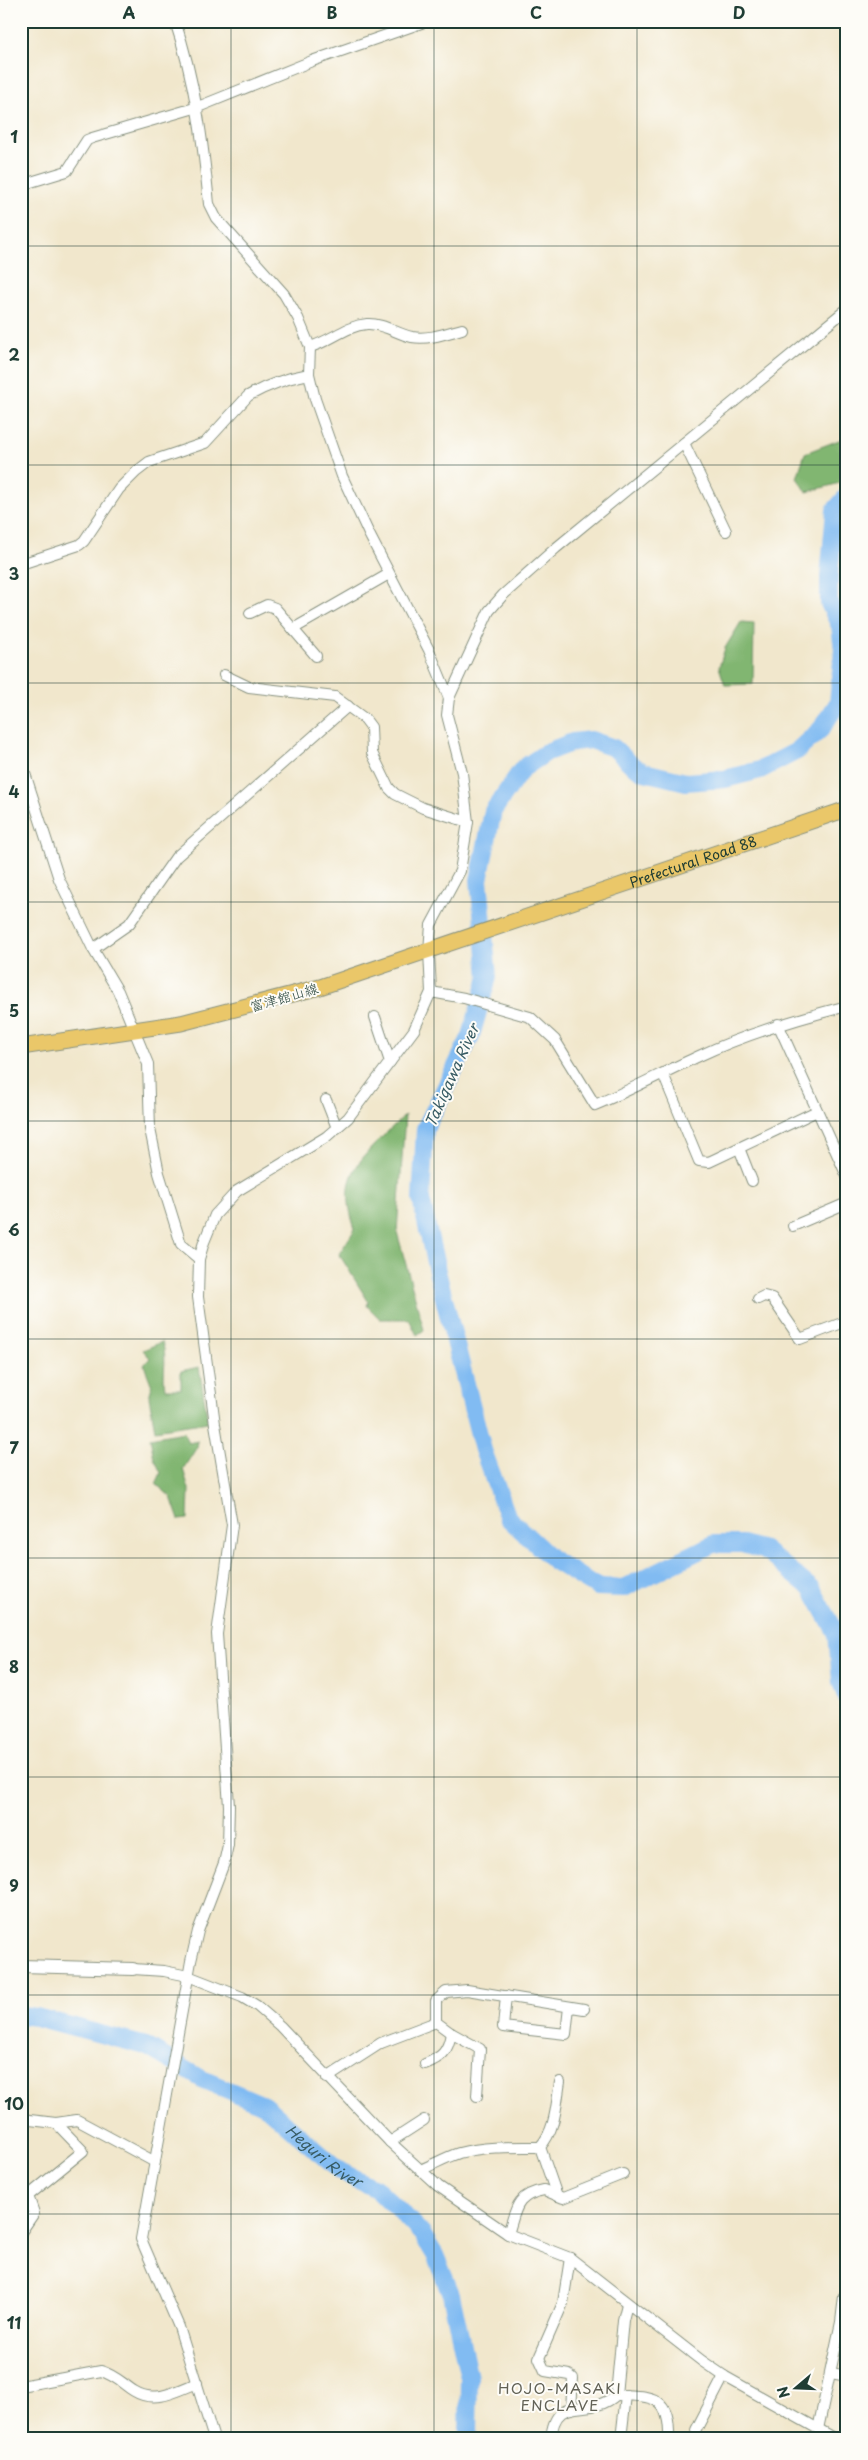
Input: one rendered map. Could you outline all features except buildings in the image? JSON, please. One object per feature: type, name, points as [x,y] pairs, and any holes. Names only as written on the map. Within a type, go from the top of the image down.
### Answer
[{"type":"main road","name":"Prefectural Road 88","points":[[538,914],[847,809]]},
{"type":"main road","name":"富津館山線","points":[[21,1047],[134,1030],[237,1010],[320,987],[538,914]]},
{"type":"street","points":[[174,21],[186,54],[198,107],[209,204],[216,218],[284,294],[298,318],[310,347],[309,374],[315,399],[342,476],[389,574],[429,650],[449,698]]},
{"type":"street","points":[[21,185],[67,172],[87,140],[198,107],[312,60],[426,21]]},
{"type":"street","points":[[214,2439],[179,2326],[142,2239],[188,1976],[198,1931],[224,1863],[228,1845],[229,1806],[217,1634],[232,1525],[205,1355],[198,1297],[200,1259],[210,1227],[225,1202],[250,1182],[291,1160],[337,1128],[352,1113],[414,1030],[430,992],[429,951],[433,919],[460,871],[468,822],[462,773],[447,715],[449,698],[489,612],[503,594],[556,548],[847,309]]},
{"type":"street","points":[[310,347],[349,328],[366,324],[375,324],[412,337],[424,338],[462,329]]},
{"type":"street","points":[[21,564],[80,545],[119,489],[149,462],[205,443],[248,396],[287,378],[309,374]]},
{"type":"street","points":[[684,443],[726,531]]},
{"type":"street","points":[[293,629],[389,574]]},
{"type":"street","points":[[250,613],[267,605],[275,608],[316,656]]},
{"type":"street","points":[[224,675],[249,686],[288,693],[313,693],[335,697],[371,727],[372,753],[389,788],[395,794],[423,808],[468,822]]},
{"type":"street","points":[[94,949],[129,924],[176,857],[348,706]]},
{"type":"street","points":[[21,761],[59,879],[94,949],[118,991],[148,1064],[150,1129],[160,1173],[181,1244],[200,1259]]},
{"type":"street","points":[[430,992],[464,998],[530,1017],[555,1040],[595,1105],[699,1056],[778,1024],[847,1006]]},
{"type":"street","points":[[375,1017],[390,1062]]},
{"type":"street","points":[[778,1024],[847,1176]]},
{"type":"street","points":[[663,1074],[699,1161],[709,1162],[817,1111]]},
{"type":"street","points":[[326,1100],[337,1128]]},
{"type":"street","points":[[739,1148],[752,1182]]},
{"type":"street","points":[[793,1226],[847,1203]]},
{"type":"street","points":[[758,1299],[764,1296],[772,1298],[800,1339],[847,1321]]},
{"type":"street","points":[[21,1966],[133,1968],[164,1971],[188,1976],[242,1997],[268,2015],[327,2078],[420,2170],[478,2215],[508,2234],[570,2258],[627,2304],[724,2376],[836,2439]]},
{"type":"street","points":[[436,2022],[436,2001],[446,1992],[467,1990],[584,2009]]},
{"type":"street","points":[[506,1996],[502,2027],[566,2034],[569,2006]]},
{"type":"street","points":[[327,2078],[381,2043],[436,2022]]},
{"type":"street","points":[[436,2022],[451,2034],[480,2049],[477,2096]]},
{"type":"street","points":[[425,2064],[440,2058],[448,2049],[451,2034]]},
{"type":"street","points":[[420,2170],[457,2154],[474,2150],[498,2147],[540,2147],[550,2136],[560,2082]]},
{"type":"street","points":[[21,2119],[56,2123],[77,2120],[155,2162]]},
{"type":"street","points":[[390,2142],[424,2120]]},
{"type":"street","points":[[21,2232],[34,2213],[28,2196],[83,2151],[56,2123]]},
{"type":"street","points":[[540,2147],[557,2196]]},
{"type":"street","points":[[508,2234],[519,2201],[525,2195],[544,2190],[562,2198],[623,2174]]},
{"type":"street","points":[[570,2258],[563,2303],[539,2358],[544,2370],[569,2375],[572,2378],[571,2409]]},
{"type":"street","points":[[818,2429],[844,2323],[844,2296],[847,2293]]},
{"type":"street","points":[[621,2439],[622,2320],[627,2304]]},
{"type":"street","points":[[21,2386],[102,2372],[110,2374],[136,2392],[148,2397],[162,2397],[197,2383]]},
{"type":"street","points":[[831,2373],[847,2376]]},
{"type":"street","points":[[696,2430],[724,2376]]},
{"type":"street","points":[[551,2439],[555,2417],[562,2411],[600,2404],[621,2395],[650,2398],[659,2402],[668,2416],[668,2439]]},
{"type":"green space","points":[[847,437],[847,481],[807,492],[797,478],[805,453]]},
{"type":"green space","points":[[741,622],[754,623],[753,684],[725,685],[719,667],[725,648]]},
{"type":"green space","points":[[405,1115],[397,1232],[424,1330],[417,1335],[409,1319],[380,1319],[367,1306],[368,1301],[339,1254],[355,1229],[350,1210],[349,1196],[352,1176],[361,1160]]},
{"type":"green space","points":[[162,1342],[165,1354],[165,1389],[181,1389],[181,1371],[199,1367],[208,1422],[155,1430],[149,1397],[152,1386],[144,1365],[150,1358],[143,1350]]},
{"type":"green space","points":[[184,1432],[188,1443],[198,1441],[197,1447],[183,1469],[189,1489],[188,1519],[179,1520],[171,1497],[156,1484],[161,1473],[154,1458],[150,1438]]},
{"type":"waterway","name":"Takigawa River","points":[[847,496],[835,510],[829,577],[829,603],[840,626],[843,649],[838,703],[821,729],[797,751],[760,770],[725,779],[686,782],[644,772],[632,765],[614,748],[591,740],[573,742],[547,752],[522,769],[493,811],[479,880],[488,977],[471,1036],[425,1129],[421,1199],[437,1271],[483,1450],[508,1518],[553,1560],[597,1587],[624,1588],[713,1544],[742,1544],[764,1550],[812,1589],[837,1634],[841,1682],[847,1699]]},
{"type":"waterway","name":"Heguri River","points":[[21,2015],[36,2017],[146,2046],[202,2079],[264,2105],[340,2171],[378,2190],[422,2234],[435,2255],[451,2294],[469,2378],[468,2439]]},
{"type":"district","name":"HOJO-MASAKI ENCLAVE","points":[[560,2396]]}]
